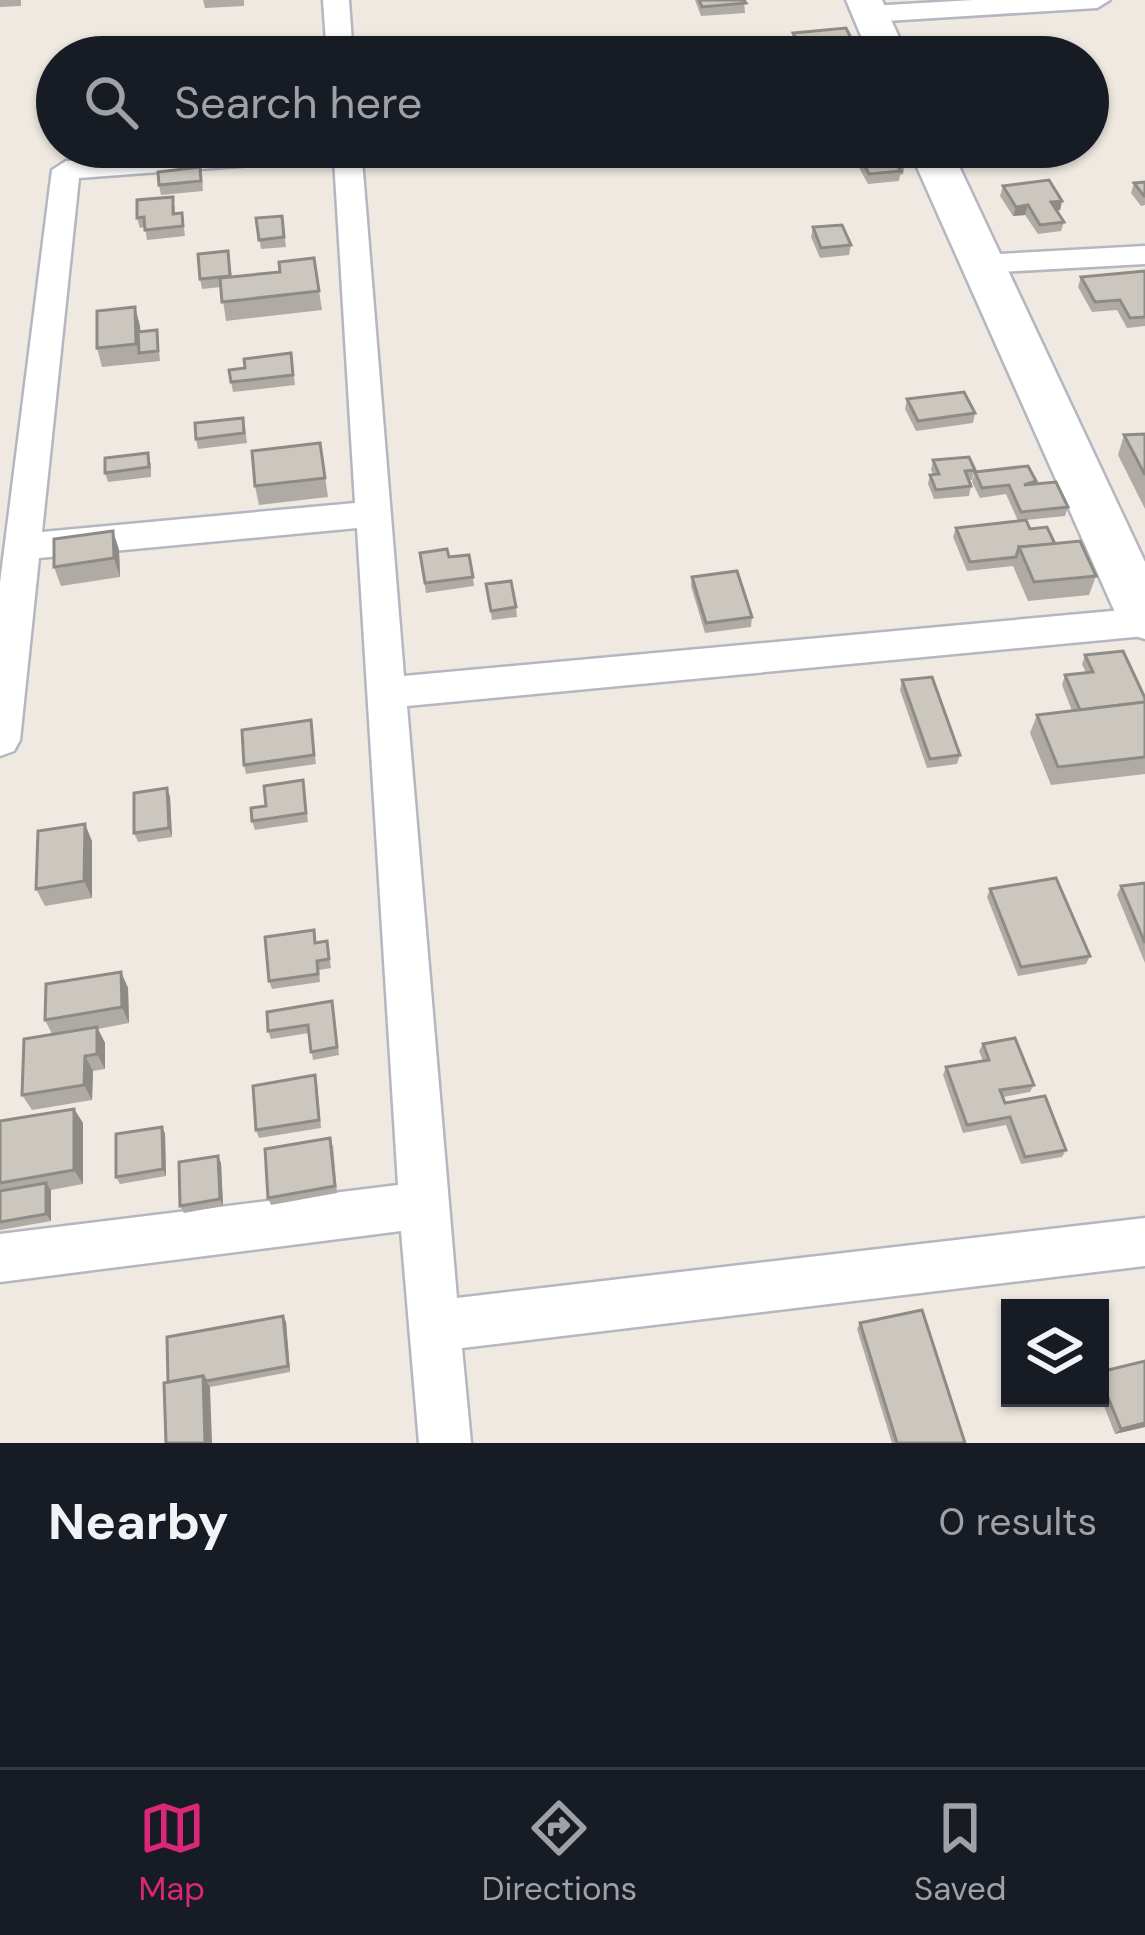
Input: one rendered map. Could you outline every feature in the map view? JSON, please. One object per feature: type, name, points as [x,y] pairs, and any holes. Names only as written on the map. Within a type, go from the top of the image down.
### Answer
[{"type":"street","points":[[336,0],[339,36]]},
{"type":"street","points":[[880,36],[867,7],[1097,0]]},
{"type":"street","points":[[0,740],[9,592],[22,547],[66,170],[92,168]]},
{"type":"street","points":[[348,168],[445,1443]]},
{"type":"street","points":[[386,693],[1145,621],[938,168]]},
{"type":"street","points":[[982,265],[1145,255]]},
{"type":"street","points":[[22,547],[374,514]]},
{"type":"street","points":[[0,1258],[424,1205]]},
{"type":"street","points":[[435,1326],[1145,1243]]},
{"type":"building","points":[[699,0],[744,0],[746,3],[702,7]]},
{"type":"building","points":[[846,28],[850,36],[794,36]]},
{"type":"building","points":[[200,168],[201,181],[159,185],[158,172]]},
{"type":"building","points":[[866,168],[901,171],[869,174]]},
{"type":"building","points":[[1049,180],[1062,201],[1051,202],[1064,222],[1040,225],[1028,205],[1016,207],[1003,186]]},
{"type":"building","points":[[173,197],[173,214],[182,213],[183,226],[145,230],[144,217],[137,218],[137,200]]},
{"type":"building","points":[[282,216],[284,237],[259,240],[256,218]]},
{"type":"building","points":[[842,225],[851,245],[821,248],[813,227]]},
{"type":"building","points":[[228,251],[230,276],[200,279],[198,254]]},
{"type":"building","points":[[314,258],[319,291],[222,302],[220,278],[280,272],[279,262]]},
{"type":"building","points":[[1145,271],[1145,317],[1130,318],[1120,300],[1095,302],[1081,277]]},
{"type":"building","points":[[135,307],[136,344],[97,348],[97,311]]},
{"type":"building","points":[[157,330],[158,351],[139,353],[138,332]]},
{"type":"building","points":[[291,353],[293,375],[231,382],[229,370],[245,368],[244,359]]},
{"type":"building","points":[[964,392],[975,413],[918,421],[907,399]]},
{"type":"building","points":[[243,418],[244,433],[196,439],[195,423]]},
{"type":"building","points":[[1145,434],[1145,475],[1124,435]]},
{"type":"building","points":[[320,443],[325,478],[255,486],[252,451]]},
{"type":"building","points":[[148,453],[149,467],[105,473],[105,458]]},
{"type":"building","points":[[969,457],[975,470],[965,471],[971,486],[936,490],[930,475],[939,474],[933,460]]},
{"type":"building","points":[[1028,466],[1036,481],[1024,485],[1056,482],[1068,507],[1021,512],[1009,485],[982,488],[975,472]]},
{"type":"building","points":[[1026,520],[1030,529],[1047,527],[1055,544],[1019,547],[1016,557],[970,562],[956,528]]},
{"type":"building","points":[[113,531],[114,558],[54,567],[54,539]]},
{"type":"building","points":[[1080,541],[1096,576],[1034,582],[1019,547]]},
{"type":"building","points":[[447,549],[449,557],[469,555],[473,577],[425,583],[420,553]]},
{"type":"building","points":[[737,571],[752,617],[706,623],[692,577]]},
{"type":"building","points":[[511,581],[516,607],[491,611],[486,584]]},
{"type":"building","points":[[1123,651],[1145,702],[1080,710],[1065,675],[1093,672],[1085,655]]},
{"type":"building","points":[[932,677],[960,755],[930,759],[902,680]]},
{"type":"building","points":[[1145,702],[1145,757],[1058,767],[1037,715]]},
{"type":"building","points":[[311,720],[314,755],[244,765],[242,730]]},
{"type":"building","points":[[303,780],[306,813],[252,821],[251,808],[266,806],[264,786]]},
{"type":"building","points":[[167,788],[169,828],[134,833],[134,793]]},
{"type":"building","points":[[85,824],[84,881],[36,889],[38,831]]},
{"type":"building","points":[[1056,878],[1090,956],[1021,967],[990,889]]},
{"type":"building","points":[[1145,883],[1145,943],[1121,886]]},
{"type":"building","points":[[314,930],[315,943],[327,941],[329,959],[317,961],[318,974],[269,981],[265,937]]},
{"type":"building","points":[[121,972],[122,1007],[45,1020],[46,984]]},
{"type":"building","points":[[332,1001],[337,1047],[311,1052],[308,1025],[268,1031],[267,1012]]},
{"type":"building","points":[[97,1027],[97,1054],[85,1056],[84,1085],[22,1095],[24,1039]]},
{"type":"building","points":[[1015,1038],[1034,1085],[1000,1090],[1005,1103],[1045,1096],[1066,1150],[1025,1157],[1010,1117],[967,1125],[946,1067],[989,1060],[983,1044]]},
{"type":"building","points":[[315,1075],[319,1120],[256,1130],[253,1086]]},
{"type":"building","points":[[74,1109],[74,1170],[0,1183],[0,1121]]},
{"type":"building","points":[[162,1127],[163,1169],[116,1177],[116,1134]]},
{"type":"building","points":[[330,1138],[335,1186],[268,1198],[265,1149]]},
{"type":"building","points":[[218,1156],[220,1199],[180,1206],[179,1162]]},
{"type":"building","points":[[46,1183],[46,1214],[0,1222],[0,1191]]},
{"type":"building","points":[[922,1310],[965,1443],[897,1443],[860,1323]]},
{"type":"building","points":[[283,1316],[288,1366],[206,1381],[203,1376],[168,1382],[167,1337]]},
{"type":"building","points":[[1145,1361],[1145,1423],[1121,1429],[1109,1400],[1109,1370]]},
{"type":"building","points":[[203,1376],[205,1443],[166,1443],[164,1383]]}]
